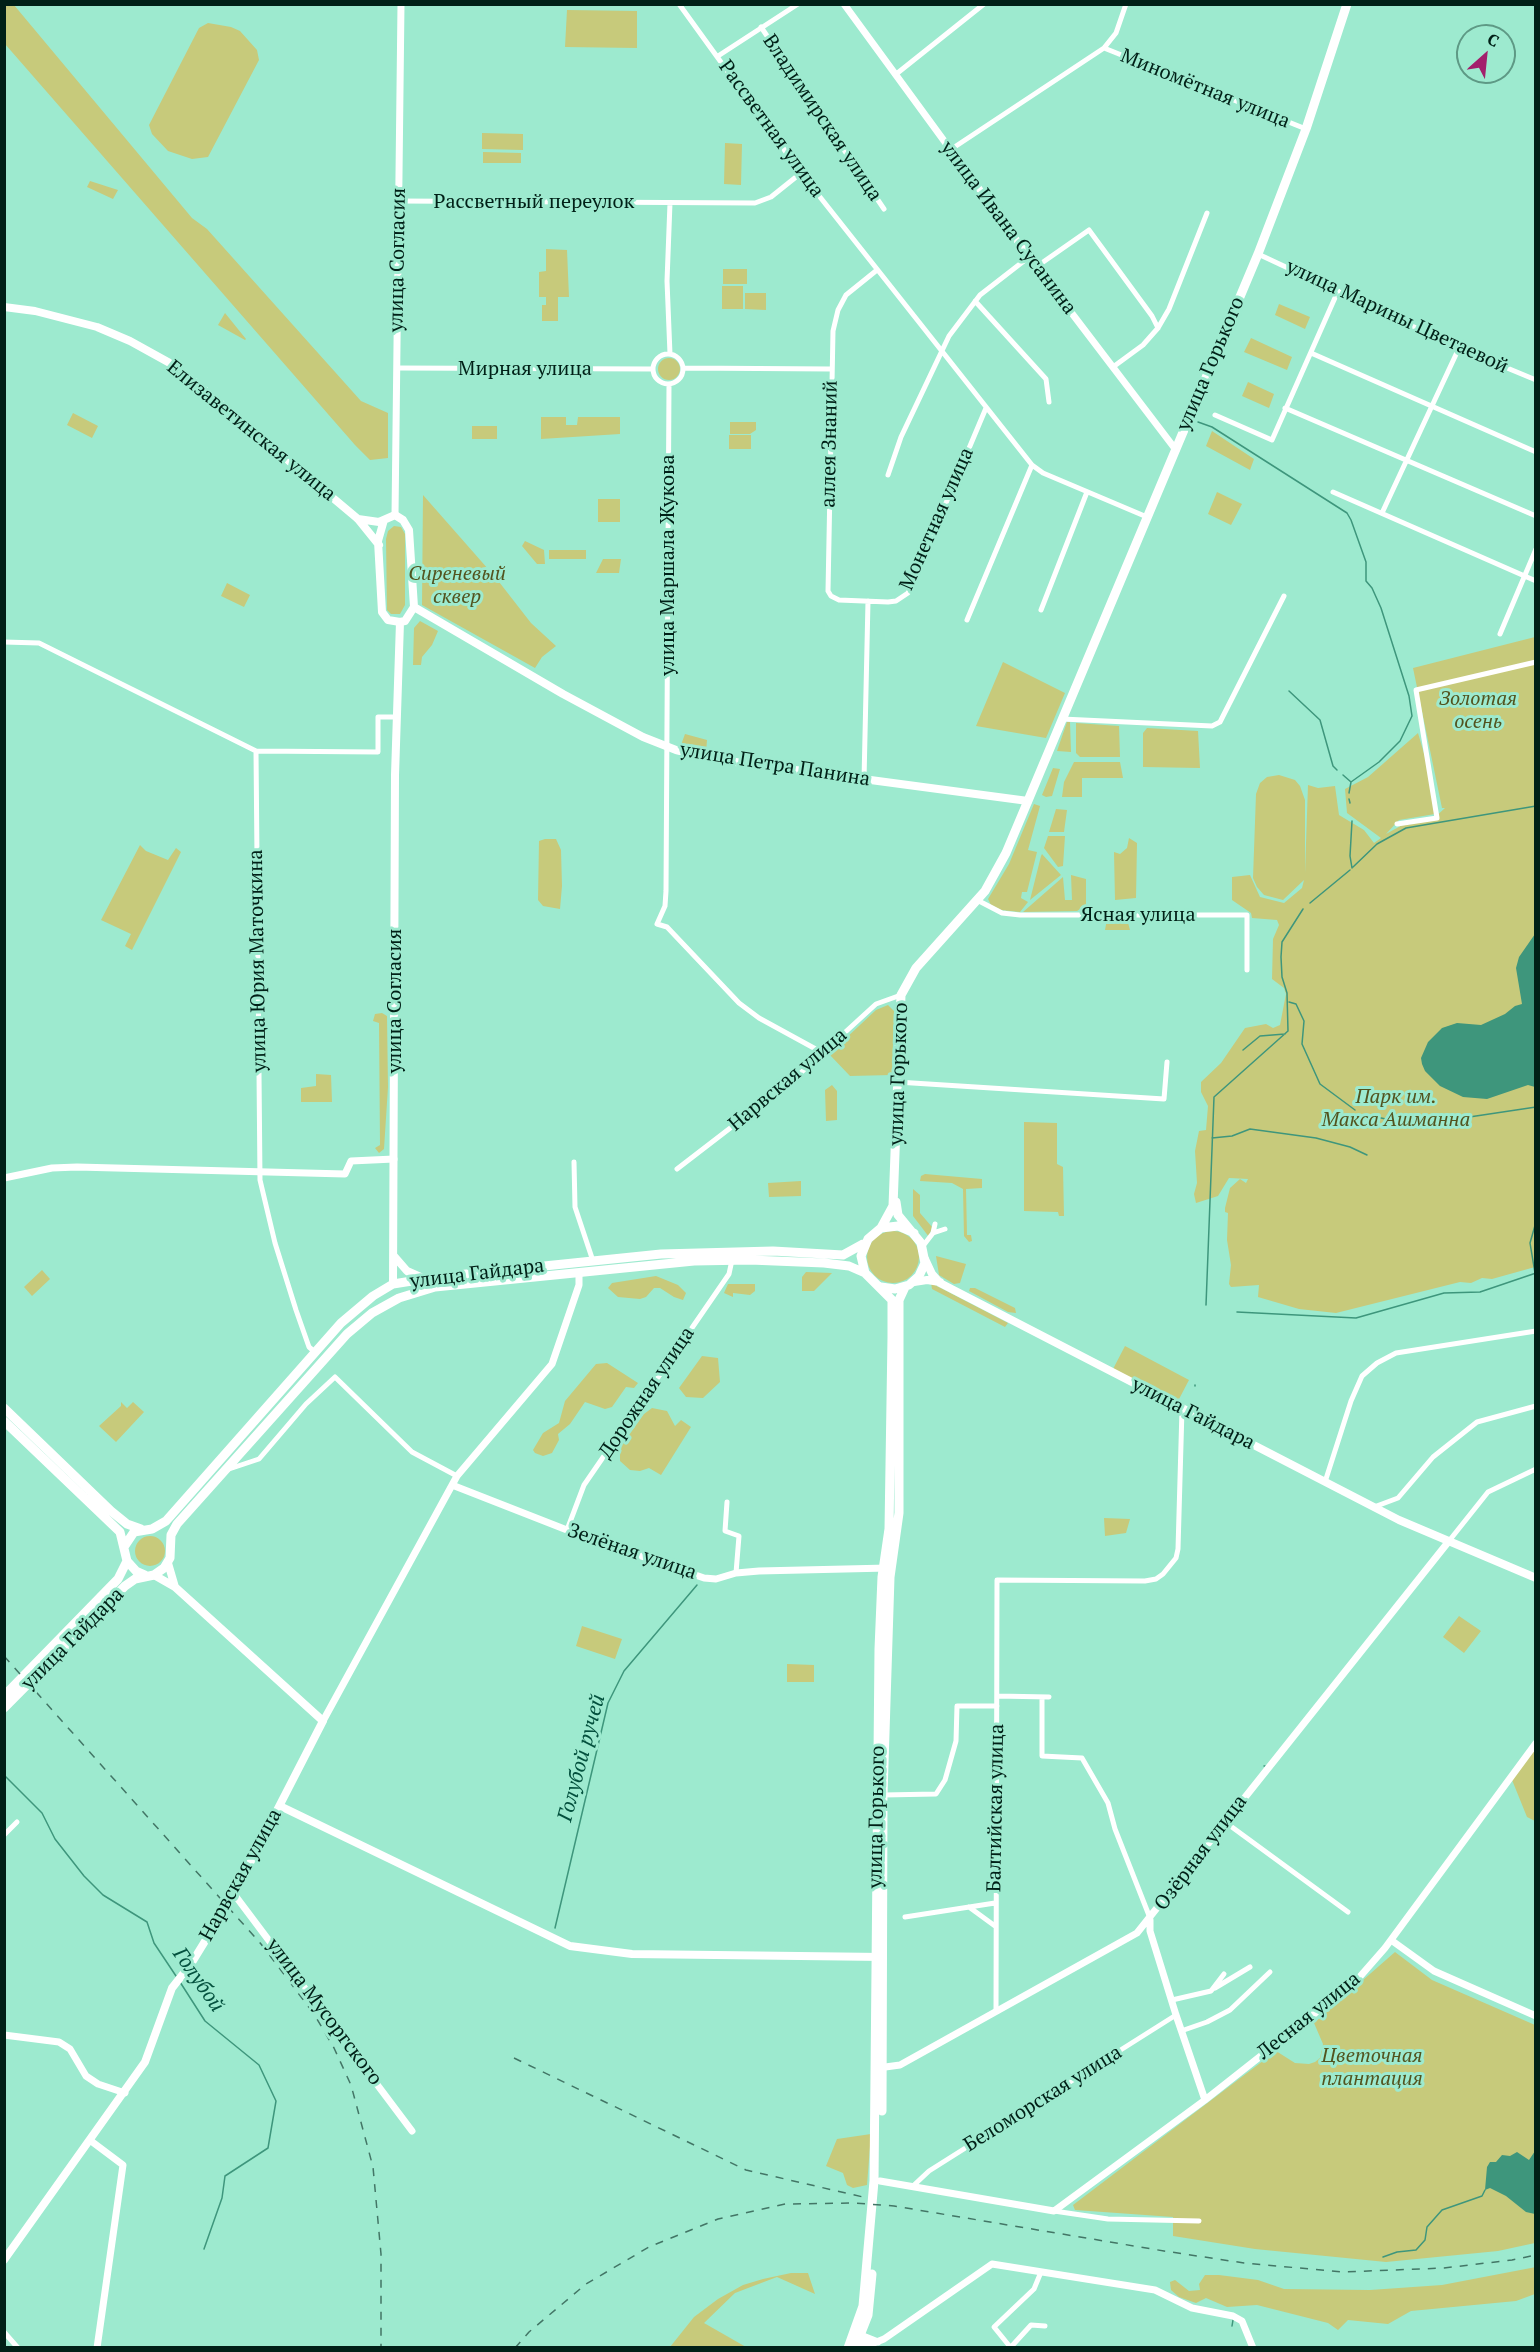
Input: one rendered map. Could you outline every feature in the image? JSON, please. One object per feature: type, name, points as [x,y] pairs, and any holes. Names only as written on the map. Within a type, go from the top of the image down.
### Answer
[{"type":"main road","name":"улица Горького","points":[[865,1242],[881,1228],[892,1210],[901,995],[916,968],[993,880],[1258,254],[1306,129],[1347,4]]},
{"type":"main road","name":"Елизаветинская улица","points":[[4,307],[52,315],[97,327],[130,341],[165,360],[213,395],[358,519],[379,545]]},
{"type":"main road","points":[[358,519],[369,522],[384,520],[395,515],[403,520],[409,530],[414,608],[405,621],[400,622],[388,620],[382,612],[379,545],[384,520]]},
{"type":"main road","name":"улица Петра Панина","points":[[414,608],[563,694],[667,747],[707,758],[1028,801]]},
{"type":"main road","name":"улица Согласия","points":[[393,1284],[397,717],[400,622]]},
{"type":"main road","name":"улица Горького","points":[[894,1188],[898,1215],[923,1246],[925,1259]]},
{"type":"main road","points":[[881,1228],[898,1226],[914,1233]]},
{"type":"main road","points":[[865,1242],[861,1259],[865,1273]]},
{"type":"main road","name":"улица Гайдара","points":[[152,1529],[174,1513],[349,1316],[393,1284],[661,1254],[739,1251],[843,1255],[855,1251],[865,1242]]},
{"type":"main road","points":[[394,1256],[407,1271],[425,1279]]},
{"type":"main road","points":[[881,1287],[890,1289],[905,1287],[914,1282],[922,1270],[925,1259]]},
{"type":"main road","name":"улица Гайдара","points":[[925,1259],[932,1274],[940,1282],[1182,1409],[1374,1507],[1536,1578]]},
{"type":"main road","name":"улица Гайдара","points":[[4,1708],[8,1697],[125,1586],[168,1563],[171,1535],[177,1524],[347,1334],[372,1313],[399,1298],[435,1287],[693,1261],[732,1260],[837,1264],[865,1273]]},
{"type":"main road","name":"улица Горького","points":[[855,2341],[866,2306],[877,2181],[892,1306],[892,1300],[865,1273]]},
{"type":"main road","name":"улица Гайдара","points":[[914,1282],[927,1280],[940,1282]]},
{"type":"main road","points":[[393,1284],[399,1298]]},
{"type":"main road","name":"улица Горького","points":[[880,1957],[879,1649],[887,1568],[899,1513],[899,1300],[905,1287]]},
{"type":"main road","points":[[4,1408],[111,1511],[127,1524],[161,1533],[170,1546]]},
{"type":"main road","name":"улица Гайдара","points":[[4,1421],[120,1532],[127,1561],[136,1571],[149,1575]]},
{"type":"main road","points":[[124,1547],[134,1532],[141,1529]]},
{"type":"main road","name":"улица Гайдара","points":[[38,1668],[118,1579],[127,1561]]},
{"type":"main road","points":[[168,1563],[175,1587]]},
{"type":"main road","points":[[149,1575],[175,1587],[323,1721]]},
{"type":"main road","name":"Нарвская улица","points":[[4,2260],[145,2062],[164,2006],[175,1984],[234,1894],[323,1721]]},
{"type":"main road","points":[[280,1806],[557,1942],[577,1948],[632,1954],[880,1957]]},
{"type":"street","name":"улица Согласия","points":[[395,515],[400,4]]},
{"type":"street","name":"Рассветная улица","points":[[679,4],[801,173],[941,351]]},
{"type":"street","points":[[718,56],[798,4]]},
{"type":"street","name":"улица Ивана Сусанина","points":[[844,4],[1029,258],[1176,450]]},
{"type":"street","points":[[895,75],[984,4]]},
{"type":"street","points":[[950,150],[1104,48],[1116,33],[1126,4]]},
{"type":"street","name":"Владимирская улица","points":[[761,27],[884,209]]},
{"type":"street","name":"Миномётная улица","points":[[1104,48],[1306,129]]},
{"type":"street","name":"Рассветный переулок","points":[[399,201],[761,202],[801,173]]},
{"type":"street","points":[[670,203],[668,281],[670,354]]},
{"type":"street","points":[[1113,367],[1143,345],[1158,328],[1169,309],[1208,213]]},
{"type":"street","points":[[1036,267],[1089,230],[1152,316],[1158,328]]},
{"type":"street","name":"улица Марины Цветаевой","points":[[1258,254],[1459,348],[1536,380]]},
{"type":"street","points":[[888,475],[901,437],[941,351],[975,301],[1029,258]]},
{"type":"street","name":"аллея Знаний","points":[[868,601],[838,600],[828,591],[831,369],[833,331],[838,310],[846,296],[877,270]]},
{"type":"street","points":[[1215,415],[1272,440],[1338,291]]},
{"type":"street","points":[[975,301],[1046,379],[1049,402]]},
{"type":"street","points":[[1382,513],[1459,348]]},
{"type":"street","points":[[941,351],[1032,465],[1043,473],[1106,497],[1147,517]]},
{"type":"street","points":[[1311,353],[1536,452]]},
{"type":"street","points":[[670,354],[680,359],[684,368],[680,379],[669,384],[659,381],[653,369],[658,358],[670,354]]},
{"type":"street","name":"Мирная улица","points":[[397,368],[653,369]]},
{"type":"street","points":[[684,368],[831,369]]},
{"type":"street","name":"улица Маршала Жукова","points":[[669,384],[666,891],[665,906],[657,924],[667,927],[739,1003],[759,1018],[823,1053]]},
{"type":"street","name":"Монетная улица","points":[[868,601],[896,601],[908,593],[986,408]]},
{"type":"street","points":[[1285,408],[1406,458],[1536,516]]},
{"type":"street","points":[[967,620],[1032,465]]},
{"type":"street","points":[[1041,609],[1088,492]]},
{"type":"street","points":[[1333,492],[1536,581]]},
{"type":"street","points":[[1500,634],[1536,549]]},
{"type":"street","points":[[1062,719],[1212,726],[1220,722],[1284,596]]},
{"type":"street","points":[[864,780],[868,601]]},
{"type":"street","points":[[4,642],[39,643],[256,751],[378,752],[378,717],[397,717]]},
{"type":"street","points":[[1397,824],[1437,818],[1416,690],[1536,662]]},
{"type":"street","name":"улица Юрия Маточкина","points":[[256,751],[260,1180],[275,1243],[296,1310],[309,1347],[315,1353]]},
{"type":"street","name":"Ясная улица","points":[[977,900],[1002,913],[1020,915],[1247,915],[1247,970]]},
{"type":"street","name":"Нарвская улица","points":[[677,1169],[737,1125],[823,1053],[876,1004],[901,995]]},
{"type":"street","points":[[897,1082],[1164,1100],[1167,1062]]},
{"type":"street","points":[[4,1178],[52,1168],[345,1174],[351,1161],[394,1159]]},
{"type":"street","points":[[574,1162],[575,1207],[594,1261]]},
{"type":"street","points":[[923,1246],[933,1233],[935,1224]]},
{"type":"street","points":[[933,1233],[945,1228]]},
{"type":"street","name":"Дорожная улица","points":[[567,1530],[584,1485],[729,1274],[732,1260]]},
{"type":"street","name":"Нарвская улица","points":[[323,1721],[457,1476],[552,1364],[579,1285],[579,1273]]},
{"type":"street","points":[[1325,1482],[1351,1401],[1362,1376],[1377,1363],[1396,1353],[1536,1331]]},
{"type":"street","points":[[222,1473],[259,1459],[306,1404],[335,1377],[412,1452],[457,1476]]},
{"type":"street","points":[[1374,1507],[1398,1498],[1433,1457],[1477,1422],[1536,1406]]},
{"type":"street","name":"Балтийская улица","points":[[996,2012],[997,1580],[1145,1581],[1163,1574],[1176,1558],[1178,1550],[1182,1409]]},
{"type":"street","points":[[1449,1541],[1488,1492],[1536,1469]]},
{"type":"street","name":"Зелёная улица","points":[[452,1485],[567,1530],[704,1578],[716,1579],[736,1573],[887,1568]]},
{"type":"street","points":[[727,1502],[725,1530],[739,1536],[736,1573]]},
{"type":"street","name":"Озёрная улица","points":[[879,2068],[900,2066],[1137,1933],[1150,1920],[1225,1822],[1449,1541]]},
{"type":"street","points":[[996,1696],[1046,1697],[1042,1756],[1082,1758],[1108,1803],[1115,1829],[1150,1920],[1150,1931],[1205,2100]]},
{"type":"street","points":[[883,1795],[936,1794],[945,1780],[956,1741],[957,1706],[997,1706]]},
{"type":"street","name":"Лесная улица","points":[[1054,2211],[1205,2100],[1357,1980],[1391,1940],[1536,1743]]},
{"type":"street","points":[[4,1835],[17,1822]]},
{"type":"street","points":[[1225,1822],[1348,1912]]},
{"type":"street","name":"улица Мусоргского","points":[[234,1894],[412,2131]]},
{"type":"street","points":[[905,1917],[995,1903]]},
{"type":"street","points":[[969,1907],[995,1926]]},
{"type":"street","points":[[1391,1940],[1434,1971],[1536,2016]]},
{"type":"street","points":[[1172,2000],[1211,1991],[1250,1967]]},
{"type":"street","points":[[1181,2031],[1207,2022],[1230,2010],[1270,1972]]},
{"type":"street","points":[[1211,1991],[1224,1974]]},
{"type":"street","name":"Беломорская улица","points":[[913,2186],[929,2171],[1176,2015]]},
{"type":"street","points":[[4,2035],[52,2040],[65,2045],[86,2076],[98,2084],[125,2093]]},
{"type":"street","points":[[91,2140],[123,2165],[96,2348]]},
{"type":"street","points":[[877,2181],[1108,2219],[1199,2221]]},
{"type":"street","points":[[855,2341],[869,2345],[878,2342],[985,2266],[999,2264],[1155,2290],[1192,2308],[1233,2316],[1242,2321],[1254,2348]]},
{"type":"street","points":[[1041,2271],[1034,2289],[994,2327],[1011,2347],[1031,2325],[1045,2326]]},
{"type":"street","points":[[4,2332],[18,2348]]},
{"type":"green space","points":[[5,4],[14,5],[192,218],[207,229],[361,401],[388,413],[388,458],[370,460],[355,445],[5,44]]},
{"type":"green space","points":[[567,10],[637,11],[637,48],[565,47]]},
{"type":"green space","points":[[208,23],[240,31],[257,50],[259,60],[208,157],[192,159],[168,151],[152,134],[149,125],[199,28]]},
{"type":"green space","points":[[482,133],[523,134],[523,150],[482,149]]},
{"type":"green space","points":[[725,143],[742,144],[741,185],[724,184]]},
{"type":"green space","points":[[483,152],[521,153],[521,163],[483,163]]},
{"type":"green space","points":[[90,181],[118,190],[113,199],[87,187]]},
{"type":"green space","points":[[546,249],[567,250],[569,297],[558,297],[558,321],[542,321],[542,305],[546,305],[546,297],[539,297],[539,272],[546,271]]},
{"type":"green space","points":[[723,269],[747,269],[747,284],[723,284]]},
{"type":"green space","points":[[722,286],[743,286],[743,309],[722,309]]},
{"type":"green space","points":[[745,293],[766,293],[766,310],[745,309]]},
{"type":"green space","points":[[1279,304],[1310,317],[1305,329],[1275,315]]},
{"type":"green space","points":[[225,313],[246,339],[245,340],[218,325]]},
{"type":"green space","points":[[1251,338],[1292,357],[1287,370],[1244,352]]},
{"type":"green space","points":[[669,358],[679,365],[680,369],[673,379],[669,380],[659,373],[658,369],[665,359]]},
{"type":"green space","points":[[1248,382],[1274,394],[1269,408],[1242,396]]},
{"type":"green space","points":[[73,413],[98,426],[92,438],[67,425]]},
{"type":"green space","points":[[541,417],[566,417],[566,425],[577,425],[578,417],[620,417],[620,434],[541,439]]},
{"type":"green space","points":[[730,422],[756,422],[756,430],[750,434],[730,434]]},
{"type":"green space","points":[[472,426],[497,426],[497,439],[472,439]]},
{"type":"green space","points":[[1212,431],[1254,459],[1250,470],[1206,446]]},
{"type":"green space","points":[[729,435],[751,435],[751,449],[729,449]]},
{"type":"green space","points":[[1217,492],[1242,504],[1231,525],[1208,514]]},
{"type":"green space","name":"Сиреневый сквер","points":[[423,495],[496,578],[531,623],[556,646],[542,657],[535,668],[422,605]]},
{"type":"green space","points":[[598,499],[620,499],[620,522],[598,522]]},
{"type":"green space","points":[[394,526],[401,527],[405,534],[405,605],[400,614],[391,614],[387,610],[386,539],[388,531]]},
{"type":"green space","points":[[525,541],[544,550],[545,564],[537,564],[522,546]]},
{"type":"green space","points":[[549,550],[586,550],[586,559],[549,559]]},
{"type":"green space","points":[[603,559],[621,559],[619,573],[596,573]]},
{"type":"green space","points":[[227,583],[250,595],[244,607],[221,596]]},
{"type":"green space","points":[[420,621],[438,631],[432,645],[422,657],[421,665],[413,665],[414,628]]},
{"type":"green space","name":"Парк им. Макса Ашманна","points":[[1535,637],[1535,1267],[1492,1279],[1482,1278],[1471,1283],[1460,1282],[1336,1313],[1299,1309],[1258,1297],[1259,1285],[1231,1287],[1229,1284],[1231,1265],[1227,1240],[1228,1213],[1225,1212],[1225,1208],[1230,1188],[1240,1179],[1246,1183],[1248,1179],[1229,1178],[1218,1196],[1196,1203],[1194,1194],[1197,1183],[1195,1151],[1199,1131],[1206,1130],[1208,1106],[1201,1092],[1201,1082],[1221,1063],[1245,1028],[1266,1024],[1273,1028],[1280,1025],[1286,994],[1284,988],[1272,979],[1273,939],[1279,925],[1277,920],[1252,918],[1251,913],[1232,900],[1232,877],[1250,875],[1260,897],[1284,903],[1302,888],[1304,880],[1283,900],[1264,895],[1257,887],[1253,878],[1256,794],[1260,783],[1267,777],[1279,775],[1295,780],[1300,786],[1305,800],[1305,873],[1308,785],[1318,788],[1335,786],[1339,815],[1364,830],[1374,843],[1381,838],[1347,813],[1345,789],[1368,777],[1418,733],[1430,774],[1435,814],[1399,820],[1386,834],[1406,823],[1434,818],[1445,808],[1442,808],[1413,668]]},
{"type":"green space","points":[[1003,662],[1065,693],[1046,738],[976,726]]},
{"type":"green space","points":[[1067,722],[1070,722],[1071,752],[1057,751]]},
{"type":"green space","points":[[1076,723],[1119,726],[1120,757],[1080,757],[1076,753]]},
{"type":"green space","points":[[1147,728],[1198,731],[1200,768],[1143,767],[1143,733]]},
{"type":"green space","points":[[685,734],[707,740],[706,753],[681,745]]},
{"type":"green space","points":[[1074,762],[1120,762],[1123,778],[1082,778],[1082,797],[1062,797],[1064,782]]},
{"type":"green space","points":[[1053,768],[1060,769],[1052,796],[1046,797],[1042,795]]},
{"type":"green space","points":[[1034,804],[1040,806],[1028,850],[1037,852],[1027,892],[1022,892],[1021,898],[1028,902],[1020,912],[1001,910],[991,905],[988,899],[1009,864]]},
{"type":"green space","points":[[1056,809],[1067,810],[1064,832],[1049,832]]},
{"type":"green space","points":[[1048,836],[1065,836],[1063,866],[1058,867],[1044,848]]},
{"type":"green space","points":[[1129,838],[1137,843],[1136,898],[1115,900],[1114,852],[1120,854],[1127,848]]},
{"type":"green space","points":[[556,839],[561,850],[560,909],[543,906],[538,900],[539,841]]},
{"type":"green space","points":[[140,845],[146,851],[168,860],[176,848],[181,852],[132,950],[125,946],[131,934],[101,920]]},
{"type":"green space","points":[[1042,854],[1061,875],[1030,900],[1041,856]]},
{"type":"green space","points":[[1071,875],[1086,879],[1086,905],[1077,911],[1023,912],[1063,877],[1065,900],[1072,900]]},
{"type":"green space","points":[[1107,919],[1127,919],[1130,930],[1105,930]]},
{"type":"green space","points":[[888,1005],[894,1011],[892,1075],[850,1076],[829,1054],[876,1010]]},
{"type":"green space","points":[[382,1013],[387,1016],[388,1087],[384,1149],[379,1153],[375,1148],[380,1145],[379,1023],[373,1021],[375,1014]]},
{"type":"green space","points":[[316,1074],[331,1075],[332,1102],[301,1102],[301,1088],[316,1086]]},
{"type":"green space","points":[[832,1085],[837,1091],[837,1120],[826,1121],[825,1090]]},
{"type":"green space","points":[[1024,1122],[1057,1123],[1057,1164],[1063,1167],[1064,1216],[1059,1216],[1058,1212],[1024,1211]]},
{"type":"green space","points":[[925,1174],[982,1179],[982,1188],[966,1189],[967,1235],[971,1235],[972,1241],[969,1242],[964,1236],[963,1189],[952,1183],[920,1181],[921,1176]]},
{"type":"green space","points":[[801,1181],[801,1196],[769,1197],[768,1183]]},
{"type":"green space","points":[[913,1189],[920,1195],[920,1213],[932,1227],[929,1237],[913,1216]]},
{"type":"green space","points":[[888,1231],[898,1231],[912,1238],[919,1257],[912,1276],[898,1283],[888,1283],[878,1279],[871,1272],[867,1262],[867,1252],[871,1242],[878,1235]]},
{"type":"green space","points":[[936,1256],[966,1264],[960,1283],[954,1284],[939,1275]]},
{"type":"green space","points":[[42,1270],[50,1279],[32,1296],[24,1287]]},
{"type":"green space","points":[[806,1272],[832,1273],[814,1291],[802,1291],[802,1277]]},
{"type":"green space","points":[[656,1276],[678,1285],[686,1293],[683,1300],[660,1288],[654,1288],[646,1297],[640,1299],[618,1297],[608,1288],[612,1283]]},
{"type":"green space","points":[[931,1283],[1008,1323],[1005,1327],[932,1289]]},
{"type":"green space","points":[[728,1284],[755,1284],[755,1291],[750,1295],[733,1293],[733,1297],[724,1293]]},
{"type":"green space","points":[[970,1288],[975,1288],[1015,1308],[1016,1313],[1008,1312],[969,1291]]},
{"type":"green space","points":[[1125,1346],[1189,1380],[1178,1401],[1113,1369]]},
{"type":"green space","points":[[702,1356],[718,1358],[720,1382],[703,1398],[686,1397],[679,1388]]},
{"type":"green space","points":[[607,1363],[638,1383],[634,1388],[626,1387],[612,1407],[605,1409],[585,1402],[570,1424],[558,1434],[559,1440],[552,1453],[543,1456],[535,1453],[533,1450],[543,1433],[559,1423],[565,1401],[596,1364]]},
{"type":"green space","points":[[121,1402],[127,1408],[133,1402],[144,1412],[116,1442],[99,1426],[121,1406]]},
{"type":"green space","points":[[652,1408],[667,1411],[675,1426],[681,1420],[691,1427],[661,1475],[649,1468],[640,1471],[630,1470],[620,1461],[622,1445],[644,1414]]},
{"type":"green space","points":[[1104,1518],[1130,1519],[1126,1533],[1105,1536]]},
{"type":"green space","points":[[150,1536],[161,1540],[165,1551],[161,1562],[150,1566],[139,1562],[135,1551],[139,1540]]},
{"type":"green space","points":[[1459,1616],[1481,1631],[1464,1653],[1443,1637]]},
{"type":"green space","points":[[582,1626],[622,1639],[615,1659],[576,1646]]},
{"type":"green space","points":[[787,1664],[814,1665],[814,1682],[787,1682]]},
{"type":"green space","points":[[1535,1743],[1535,1821],[1527,1817],[1510,1775]]},
{"type":"green space","name":"Цветочная плантация","points":[[1395,1952],[1432,1980],[1535,2025],[1535,2243],[1498,2251],[1386,2262],[1255,2249],[1173,2236],[1173,2217],[1075,2210],[1073,2205],[1276,2051],[1295,2063],[1309,2064],[1320,2058],[1323,2044],[1314,2023]]},
{"type":"green space","points":[[871,2134],[867,2185],[853,2188],[847,2185],[843,2173],[826,2166],[837,2139]]},
{"type":"green space","points":[[1536,2267],[1535,2294],[1516,2301],[1411,2311],[1388,2324],[1348,2320],[1338,2330],[1328,2323],[1257,2305],[1227,2307],[1206,2298],[1196,2303],[1179,2297],[1171,2290],[1170,2282],[1175,2280],[1189,2291],[1200,2290],[1199,2284],[1205,2275],[1219,2275],[1258,2280],[1284,2289],[1370,2290],[1442,2285]]},
{"type":"green space","points":[[791,2273],[808,2273],[815,2294],[777,2277],[735,2293],[704,2323],[746,2347],[670,2347],[694,2317],[718,2299],[743,2285]]},
{"type":"shaded area","points":[[1535,934],[1535,1087],[1528,1085],[1487,1099],[1463,1097],[1440,1086],[1425,1071],[1422,1064],[1421,1058],[1428,1042],[1442,1028],[1457,1023],[1481,1025],[1522,1004],[1516,968],[1519,957]]},
{"type":"shaded area","points":[[1535,2151],[1535,2214],[1526,2212],[1506,2196],[1490,2188],[1485,2190],[1487,2167],[1490,2162],[1496,2162],[1502,2155],[1510,2156],[1517,2152],[1529,2160]]},
{"type":"waterway","points":[[1198,422],[1212,427],[1347,513],[1351,520],[1366,562],[1366,581],[1372,588],[1381,608],[1409,696],[1412,716],[1400,741],[1379,762],[1351,782],[1349,793]]},
{"type":"waterway","points":[[1289,691],[1320,720],[1333,766],[1337,770]]},
{"type":"waterway","points":[[1343,775],[1351,782]]},
{"type":"waterway","points":[[1349,799],[1350,803]]},
{"type":"waterway","points":[[1353,867],[1377,844],[1406,828],[1536,806]]},
{"type":"waterway","points":[[1352,821],[1350,856],[1352,868]]},
{"type":"waterway","points":[[1310,903],[1350,870]]},
{"type":"waterway","points":[[1206,1305],[1214,1097],[1288,1031],[1287,993],[1282,977],[1282,942],[1303,909]]},
{"type":"waterway","points":[[1289,1002],[1296,1004],[1304,1021],[1302,1044],[1320,1084],[1355,1110]]},
{"type":"waterway","points":[[1243,1050],[1260,1036],[1285,1034]]},
{"type":"waterway","points":[[1371,1116],[1401,1122],[1436,1122],[1536,1107]]},
{"type":"waterway","points":[[1212,1138],[1232,1136],[1250,1129],[1316,1138],[1350,1147],[1367,1155]]},
{"type":"waterway","points":[[1535,1273],[1530,1243],[1536,1222]]},
{"type":"waterway","points":[[1237,1312],[1356,1318],[1444,1293],[1480,1292],[1536,1273]]},
{"type":"waterway","name":"Голубой ручей","points":[[555,1928],[608,1703],[624,1671],[697,1585]]},
{"type":"waterway","name":"Голубой","points":[[4,1775],[42,1813],[55,1839],[84,1876],[103,1895],[147,1922],[154,1943],[176,1976]]},
{"type":"waterway","name":"Голубой","points":[[180,1982],[205,2021],[259,2065],[276,2101],[268,2148],[225,2176],[222,2198],[204,2249]]},
{"type":"waterway","points":[[1383,2257],[1397,2252],[1416,2250],[1425,2240],[1427,2227],[1442,2210],[1482,2196],[1485,2190]]},
{"type":"waterway","points":[[1232,2326],[1233,2320]]},
{"type":"railway","points":[[4,1656],[261,1944],[314,2014],[334,2048],[351,2085],[373,2167],[381,2254],[381,2348]]},
{"type":"railway","points":[[514,2058],[746,2170],[863,2197]]},
{"type":"railway","points":[[515,2348],[529,2332],[586,2284],[649,2247],[718,2219],[785,2204],[854,2203],[894,2206],[1244,2263],[1343,2272],[1444,2268],[1536,2255]]},
{"type":"park label","name":"Золотая осень","points":[[1478,710]]}]
